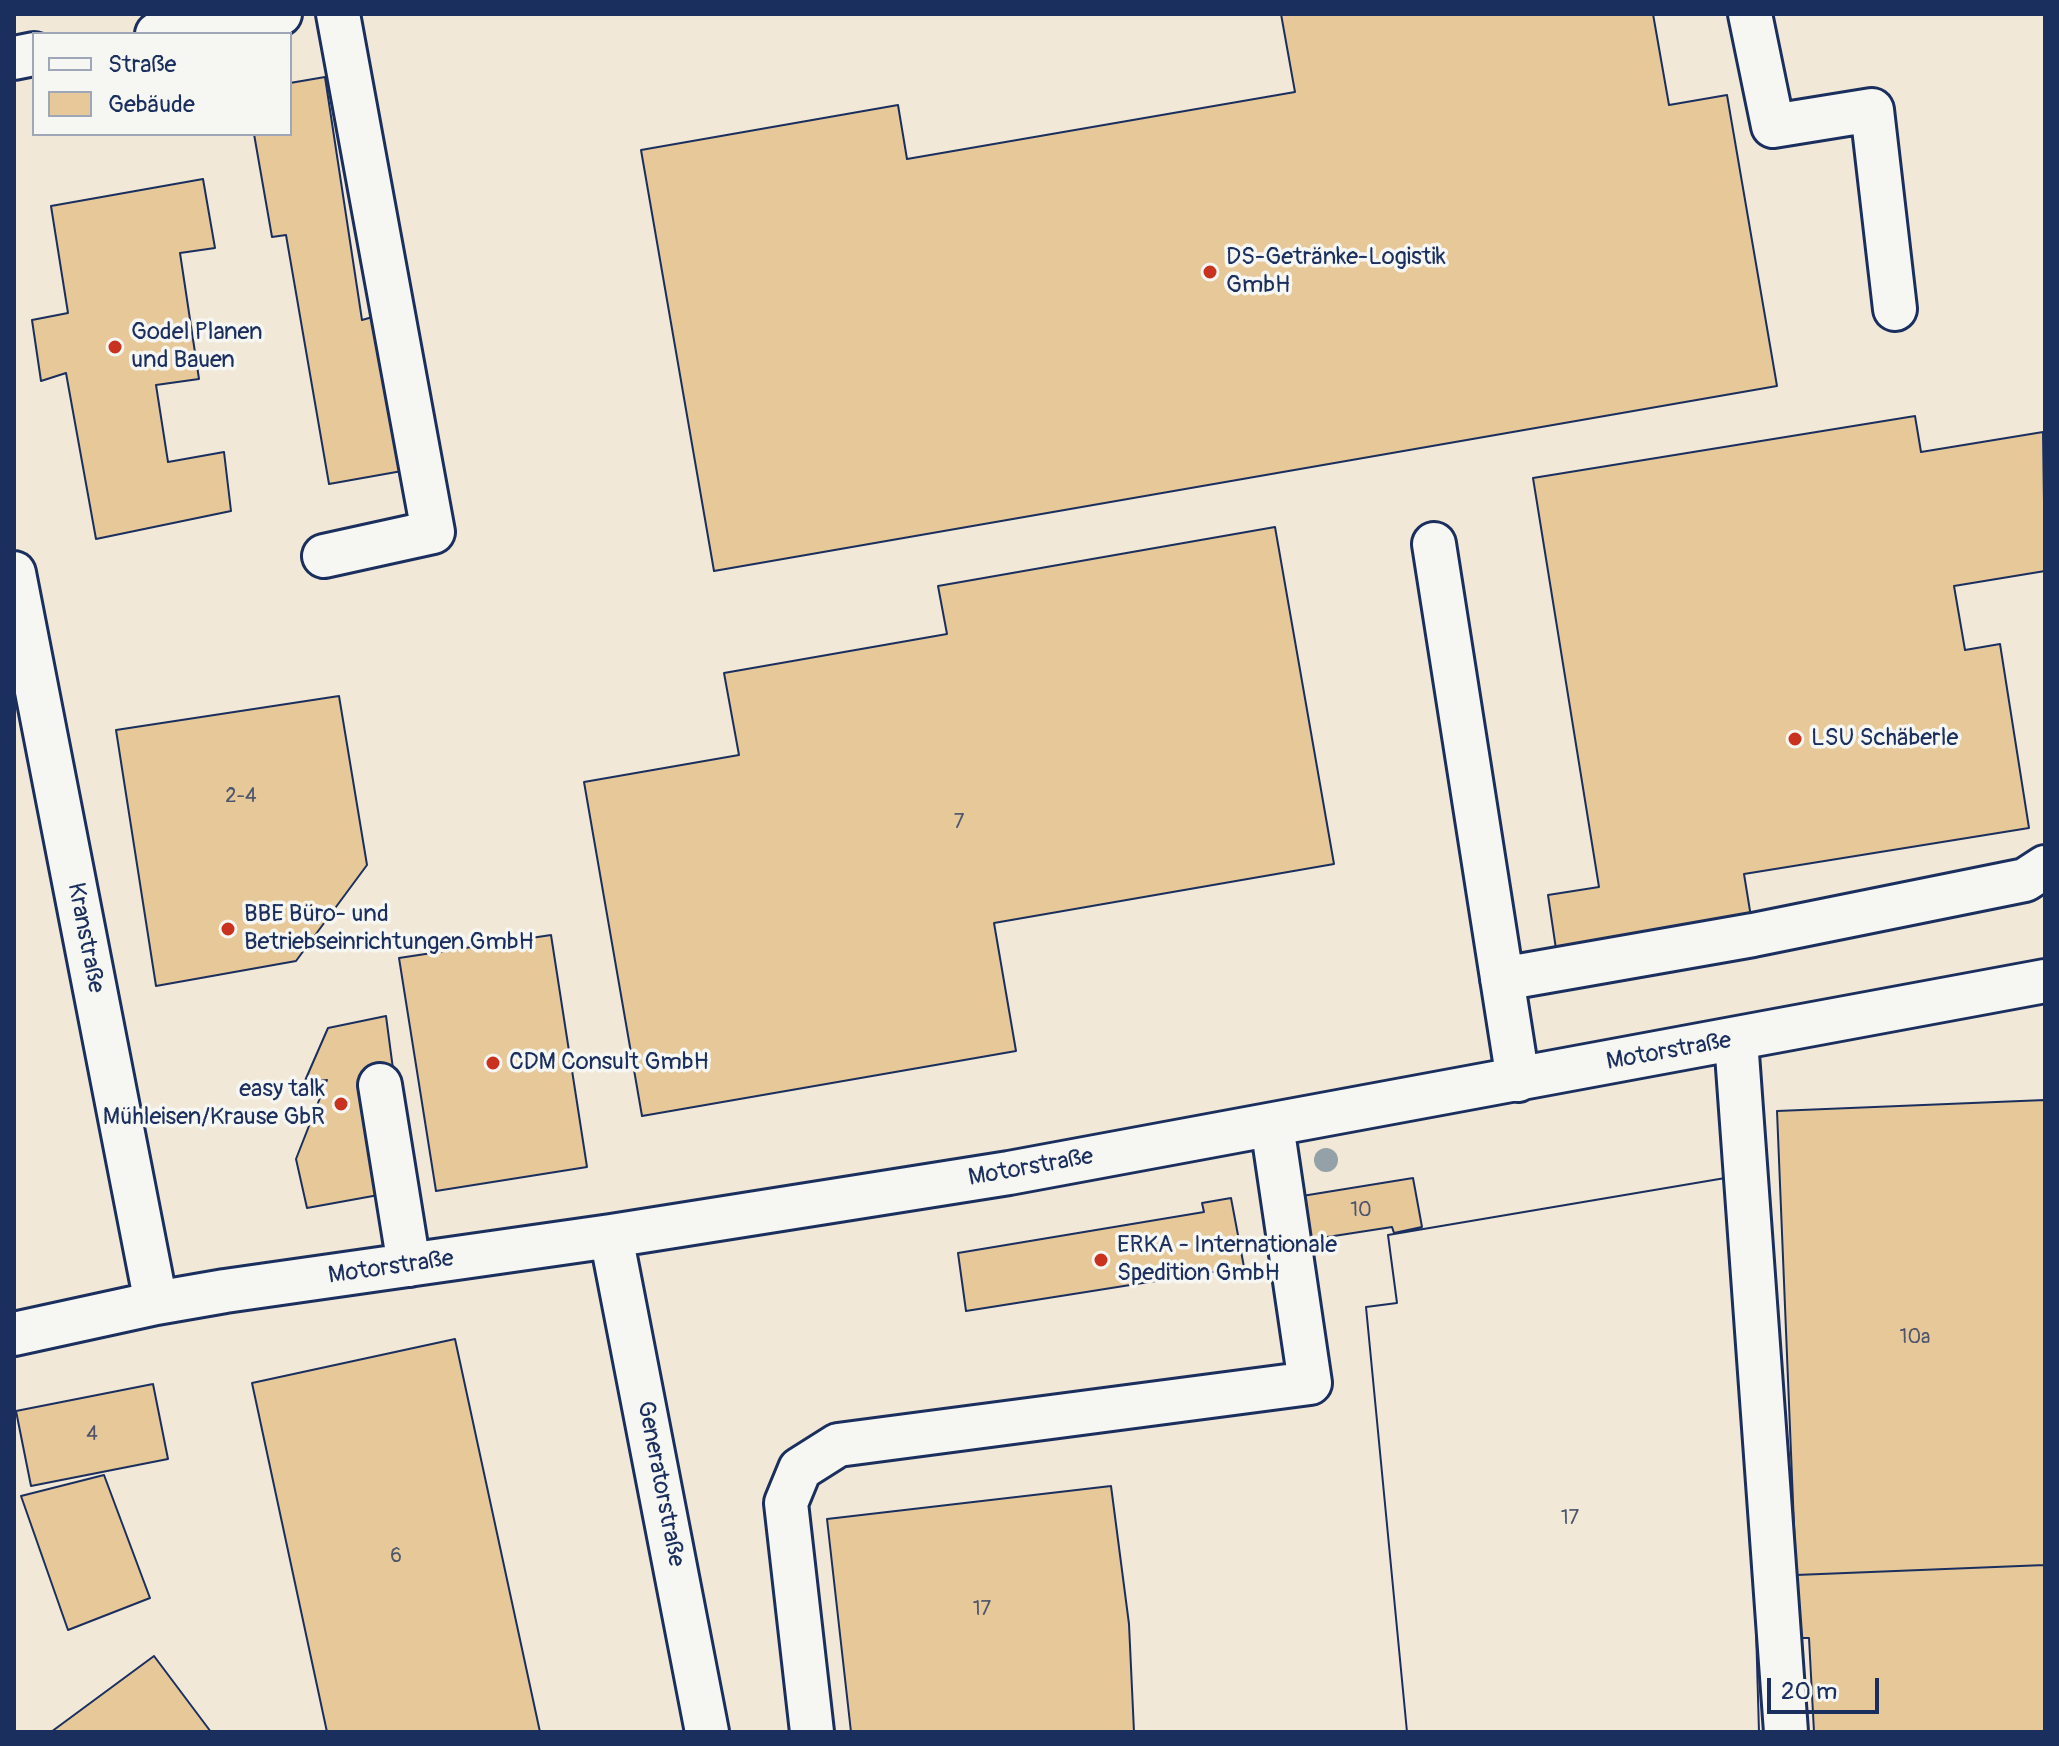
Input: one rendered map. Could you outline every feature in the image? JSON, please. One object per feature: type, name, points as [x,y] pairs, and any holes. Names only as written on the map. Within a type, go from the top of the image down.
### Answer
[{"type":"street","points":[[169,32],[280,14]]},
{"type":"street","points":[[324,556],[433,532],[338,14]]},
{"type":"street","points":[[1750,14],[1773,126],[1872,110],[1895,309]]},
{"type":"street","points":[[1434,544],[1518,1080]]},
{"type":"street","name":"Kranstraße","points":[[14,573],[156,1303]]},
{"type":"street","points":[[1502,979],[1753,935],[2025,880],[2045,867]]},
{"type":"street","name":"Motorstraße","points":[[14,1334],[156,1303],[1009,1173],[2045,981]]},
{"type":"street","points":[[1736,1040],[1786,1732]]},
{"type":"street","points":[[380,1085],[409,1265]]},
{"type":"street","points":[[812,1732],[786,1503],[800,1469],[838,1445],[1310,1383],[1272,1125]]},
{"type":"street","name":"Generatorstraße","points":[[611,1236],[707,1732]]},
{"type":"shaded area","points":[[14,14],[2045,14],[2045,1732],[14,1732]]},
{"type":"building","name":"DS-Getränke-Logistik GmbH","points":[[1281,14],[1653,14],[1669,105],[1727,95],[1777,386],[714,571],[641,150],[898,105],[907,159],[1295,92]]},
{"type":"building","points":[[325,77],[362,320],[376,316],[402,471],[329,484],[286,235],[272,237],[254,136],[292,136],[292,83]]},
{"type":"building","name":"Godel Planen und Bauen","points":[[203,179],[215,248],[180,253],[199,379],[156,385],[168,462],[224,452],[231,511],[96,539],[66,373],[41,381],[32,320],[68,313],[51,206]]},
{"type":"building","name":"LSU Schäberle","points":[[1915,416],[1921,452],[2043,432],[2045,571],[1954,586],[1965,650],[2000,644],[2029,828],[1744,874],[1751,917],[1556,949],[1548,895],[1599,887],[1533,478]]},
{"type":"building","points":[[1275,527],[1334,864],[994,923],[1016,1051],[642,1116],[584,782],[739,755],[724,673],[947,634],[938,586]]},
{"type":"building","points":[[339,696],[367,865],[296,961],[156,986],[116,730]]},
{"type":"building","name":"CDM Consult GmbH","points":[[551,935],[587,1167],[436,1191],[399,958]]},
{"type":"building","name":"easy talk Mühleisen/Krause GbR","points":[[386,1016],[393,1069],[361,1074],[368,1126],[384,1194],[307,1208],[296,1159],[327,1080],[304,1083],[328,1028]]},
{"type":"building","points":[[2045,1100],[2045,1565],[1796,1575],[1777,1111]]},
{"type":"building","points":[[1743,1175],[1759,1732],[1407,1732],[1366,1307],[1397,1303],[1388,1235]]},
{"type":"building","points":[[1743,1175],[1759,1732],[1407,1732],[1366,1307],[1397,1303],[1388,1235]]},
{"type":"building","points":[[1413,1178],[1422,1227],[1394,1233],[1392,1227],[1308,1240],[1302,1196]]},
{"type":"building","name":"ERKA - Internationale Spedition GmbH","points":[[1231,1198],[1244,1267],[966,1311],[958,1253],[1204,1212],[1202,1203]]},
{"type":"building","points":[[455,1339],[540,1732],[327,1732],[252,1383]]},
{"type":"building","points":[[153,1384],[168,1459],[31,1486],[16,1411]]},
{"type":"building","points":[[104,1475],[150,1598],[68,1630],[21,1496]]},
{"type":"building","points":[[1111,1486],[1129,1624],[1134,1732],[851,1732],[827,1519]]},
{"type":"building","points":[[2045,1565],[2045,1732],[1814,1732],[1809,1638],[1797,1638],[1796,1575]]},
{"type":"building","points":[[154,1656],[211,1732],[51,1732]]},
{"type":"place","name":"DS-Getränke-Logistik GmbH","points":[[1210,272]]},
{"type":"place","name":"Godel Planen und Bauen","points":[[115,347]]},
{"type":"place","name":"LSU Schäberle","points":[[1795,739]]},
{"type":"place","name":"BBE Büro- und Betriebseinrichtungen GmbH","points":[[228,929]]},
{"type":"place","name":"CDM Consult GmbH","points":[[493,1063]]},
{"type":"place","name":"easy talk Mühleisen/Krause GbR","points":[[341,1104]]},
{"type":"place","name":"ERKA - Internationale Spedition GmbH","points":[[1101,1260]]}]
